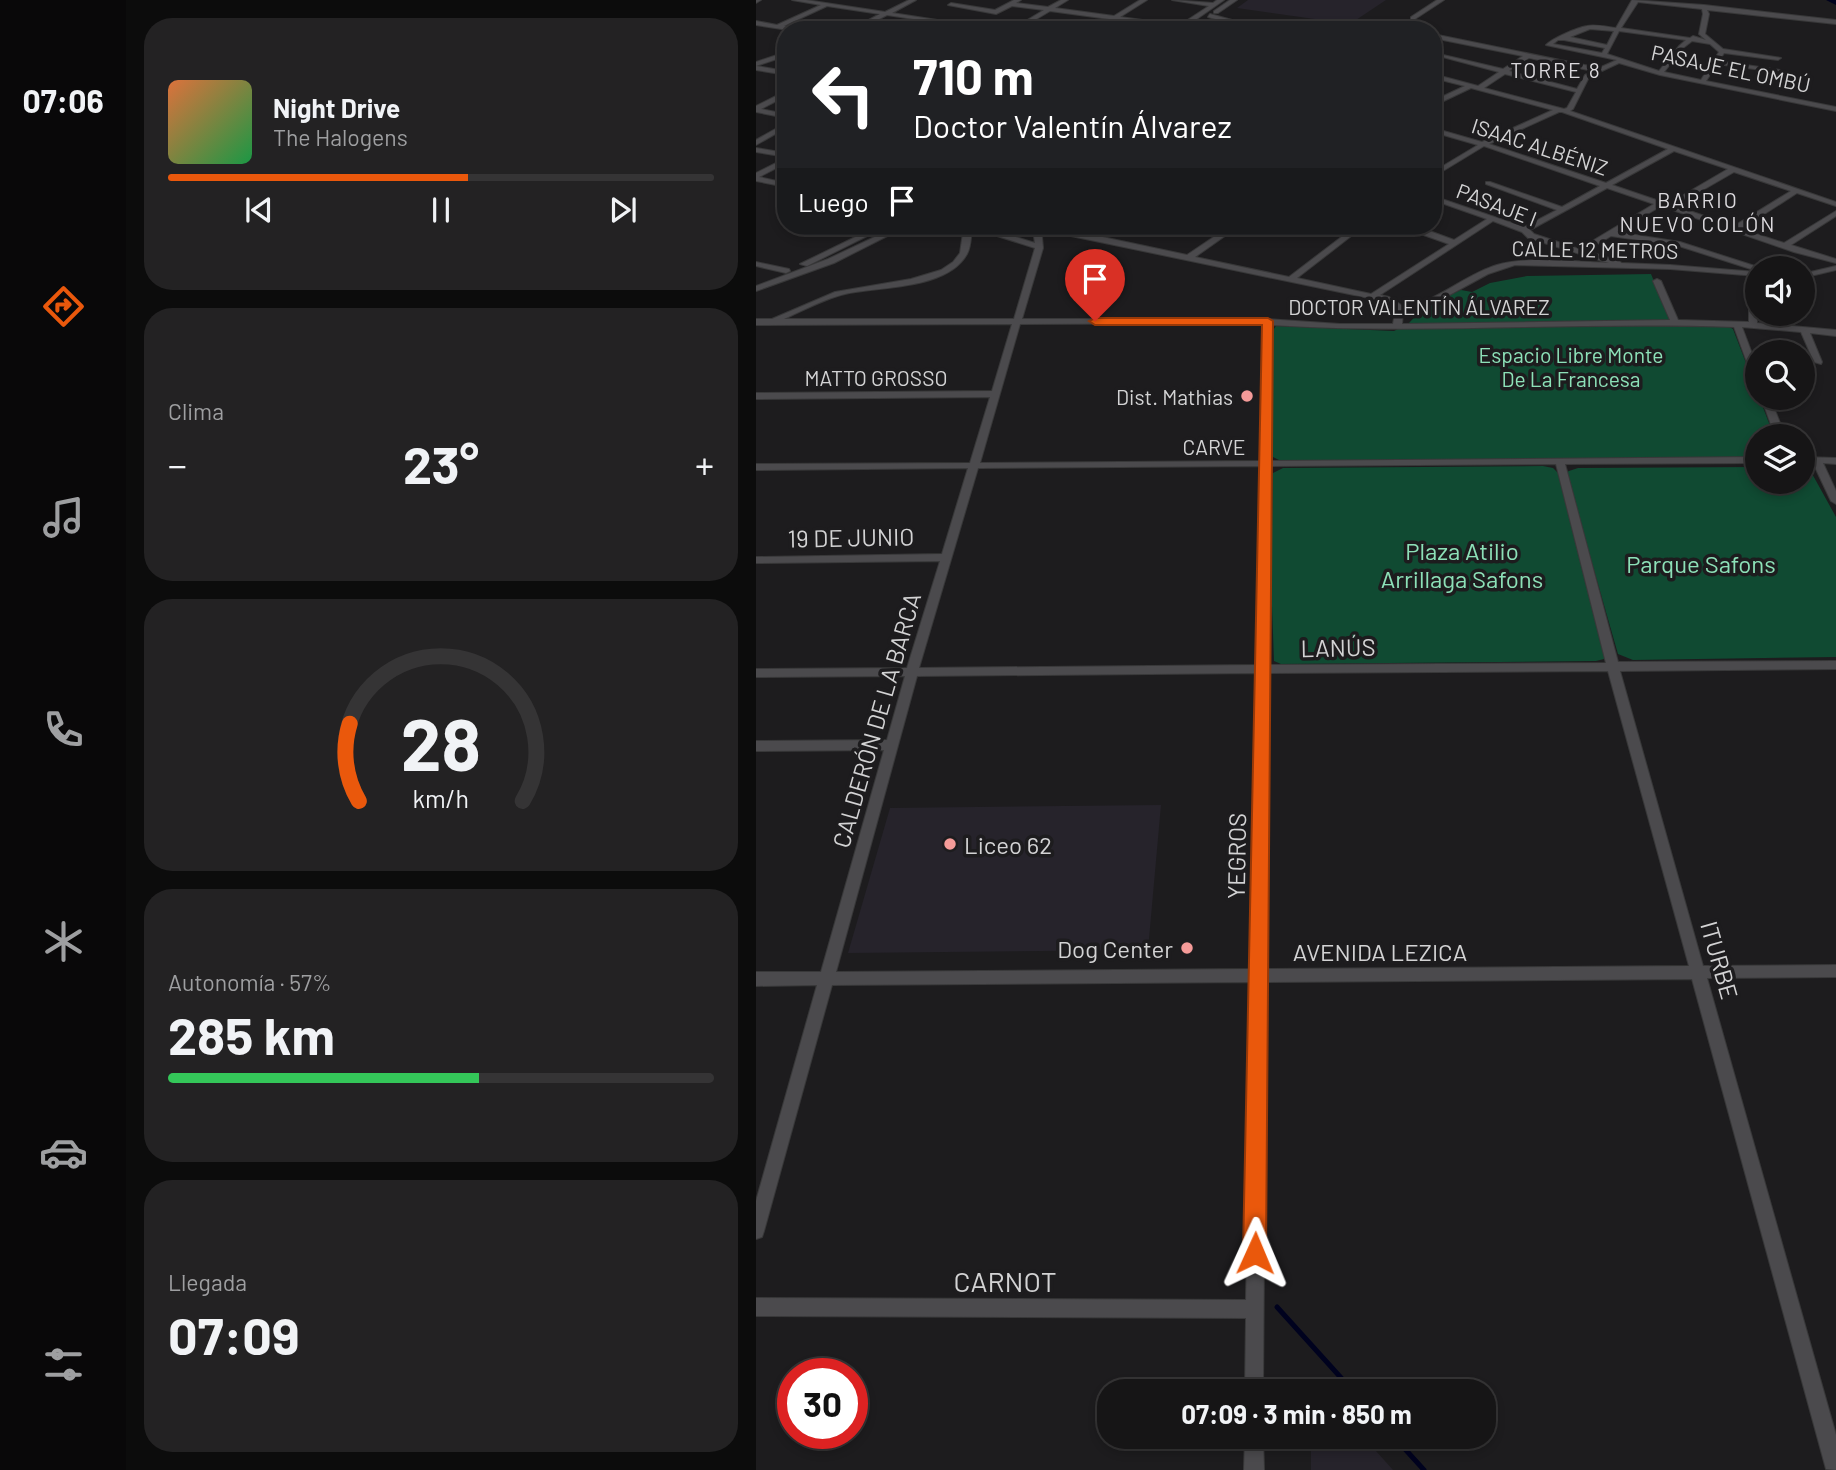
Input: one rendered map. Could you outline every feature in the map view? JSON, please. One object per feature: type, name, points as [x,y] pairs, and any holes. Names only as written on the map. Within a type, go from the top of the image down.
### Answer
[{"type":"street","points":[[795,0],[939,21]]},
{"type":"street","points":[[790,21],[836,0]]},
{"type":"street","points":[[870,21],[913,0]]},
{"type":"street","points":[[951,5],[960,0]]},
{"type":"street","points":[[951,5],[996,12],[1018,0]]},
{"type":"street","points":[[1029,21],[1065,0]]},
{"type":"street","points":[[1109,21],[1144,0]]},
{"type":"street","points":[[1175,0],[1214,5]]},
{"type":"street","points":[[1191,21],[1221,0]]},
{"type":"street","points":[[1203,21],[1234,0]]},
{"type":"street","points":[[1413,18],[1441,0]]},
{"type":"street","points":[[1604,55],[1623,18],[1636,0],[1836,22]]},
{"type":"street","points":[[1011,4],[1132,21]]},
{"type":"street","points":[[1702,34],[1706,14],[1704,8]]},
{"type":"street","points":[[948,21],[970,9]]},
{"type":"street","points":[[1210,16],[1229,21]]},
{"type":"street","points":[[756,23],[777,26]]},
{"type":"street","points":[[1564,38],[1589,27],[1712,43]]},
{"type":"street","points":[[1660,73],[1689,39],[1702,34]]},
{"type":"street","points":[[1702,34],[1721,51],[1778,58]]},
{"type":"street","points":[[1442,38],[1598,70]]},
{"type":"street","name":"PASAJE EL OMBÚ","points":[[1564,38],[1556,38],[1549,45],[1620,59],[1619,61],[1660,73],[1836,109]]},
{"type":"street","points":[[1564,38],[1609,47]]},
{"type":"street","points":[[1442,54],[1463,43]]},
{"type":"street","points":[[1703,81],[1717,62],[1721,51]]},
{"type":"street","points":[[1442,55],[1578,91]]},
{"type":"street","points":[[1479,88],[1529,55]]},
{"type":"street","points":[[756,66],[777,58]]},
{"type":"street","points":[[1442,169],[1483,144],[1570,108],[1584,79],[1619,61]]},
{"type":"street","points":[[1717,62],[1777,70]]},
{"type":"street","points":[[756,66],[777,71]]},
{"type":"street","points":[[1442,78],[1607,126],[1606,129],[1836,209]]},
{"type":"street","points":[[1442,100],[1470,86]]},
{"type":"street","points":[[756,110],[777,98]]},
{"type":"street","points":[[756,110],[777,114]]},
{"type":"street","points":[[756,143],[777,130]]},
{"type":"street","name":"ISAAC ALBÉNIZ","points":[[1442,133],[1836,261]]},
{"type":"street","points":[[756,150],[777,155]]},
{"type":"street","points":[[1525,230],[1671,150]]},
{"type":"street","points":[[756,178],[777,163]]},
{"type":"street","points":[[1580,251],[1608,233],[1730,171]]},
{"type":"street","points":[[756,178],[777,183]]},
{"type":"street","points":[[1488,183],[1562,209]]},
{"type":"street","points":[[1735,229],[1793,193]]},
{"type":"street","name":"PASAJE I","points":[[1442,201],[1525,230],[1531,236],[1628,266]]},
{"type":"street","points":[[1785,246],[1836,209]]},
{"type":"street","points":[[1373,296],[1492,219]]},
{"type":"street","points":[[1608,233],[1680,244],[1745,264]]},
{"type":"street","points":[[756,288],[864,235]]},
{"type":"street","points":[[774,290],[884,235]]},
{"type":"street","points":[[756,330],[846,291],[909,282],[938,273],[950,267],[963,254],[966,235]]},
{"type":"street","points":[[1003,235],[1038,246]]},
{"type":"street","name":"CALDERÓN DE LA BARCA","points":[[756,1231],[891,745],[1017,322],[1039,235]]},
{"type":"street","points":[[1082,235],[1395,302],[1401,310],[1397,327]]},
{"type":"street","points":[[1188,258],[1222,235]]},
{"type":"street","points":[[1290,279],[1348,235]]},
{"type":"street","points":[[1432,235],[1454,243]]},
{"type":"street","points":[[756,264],[786,271]]},
{"type":"street","name":"CALLE 12 METROS","points":[[1401,310],[1426,304],[1500,265],[1628,266],[1745,273]]},
{"type":"street","points":[[756,288],[817,267]]},
{"type":"street","points":[[1815,273],[1836,268]]},
{"type":"street","points":[[1657,281],[1675,322]]},
{"type":"street","name":"DOCTOR VALENTÍN ÁLVAREZ","points":[[756,322],[1268,321],[1315,327],[1675,322],[1745,324]]},
{"type":"street","name":"YEGROS","points":[[1254,1379],[1268,321]]},
{"type":"street","points":[[1737,324],[1745,346]]},
{"type":"street","name":"DOCTOR VALENTÍN ÁLVAREZ","points":[[1766,326],[1834,330]]},
{"type":"street","points":[[1804,329],[1818,362]]},
{"type":"street","name":"MATTO GROSSO","points":[[756,396],[996,394]]},
{"type":"street","name":"CARVE","points":[[756,467],[1745,460]]},
{"type":"street","points":[[1836,461],[1816,460],[1836,501]]},
{"type":"street","name":"ITURBE","points":[[1560,463],[1613,665],[1836,1469]]},
{"type":"street","name":"19 DE JUNIO","points":[[756,559],[946,557]]},
{"type":"street","name":"LANÚS","points":[[756,673],[1836,665]]},
{"type":"street","points":[[756,746],[891,745]]},
{"type":"street","name":"AVENIDA LEZICA","points":[[756,979],[1836,971]]},
{"type":"street","name":"CARNOT","points":[[756,1307],[1254,1309]]},
{"type":"street","points":[[1254,1449],[1254,1470]]},
{"type":"shaded area","points":[[1248,0],[1386,0],[1354,21],[1329,21],[1237,8]]},
{"type":"shaded area","points":[[1161,805],[1148,950],[848,953],[890,808]]},
{"type":"shaded area","points":[[1311,1449],[1374,1449],[1393,1470],[1311,1470]]},
{"type":"green space","name":"Espacio Libre Monte De La Francesa","points":[[1651,274],[1672,325],[1728,326],[1733,329],[1745,360],[1745,410],[1764,410],[1769,424],[1745,424],[1745,457],[1281,461],[1273,457],[1273,330],[1276,326],[1394,331],[1409,323],[1424,307],[1461,290],[1472,292],[1490,283],[1527,276]]},
{"type":"green space","name":"Parque Safons","points":[[1745,467],[1745,494],[1815,494],[1815,479],[1836,517],[1836,657],[1633,660],[1618,654],[1566,472],[1578,468]]},
{"type":"green space","name":"Plaza Atilio Arrillaga Safons","points":[[1283,468],[1553,468],[1558,473],[1605,653],[1604,659],[1281,664],[1274,661],[1271,580],[1273,473]]},
{"type":"waterway","points":[[1831,0],[1836,2]]},
{"type":"waterway","points":[[1277,1307],[1342,1379]]},
{"type":"waterway","points":[[1405,1449],[1424,1470]]},
{"type":"place","name":"Dist. Mathias","points":[[1247,396]]},
{"type":"place","name":"Liceo 62","points":[[950,844]]},
{"type":"place","name":"Dog Center","points":[[1187,948]]},
{"type":"district","name":"TORRE 8","points":[[1556,69]]},
{"type":"district","name":"BARRIO NUEVO COLÓN","points":[[1698,211]]},
{"type":"route","points":[[1095,321],[1268,321],[1255,1253]]}]
